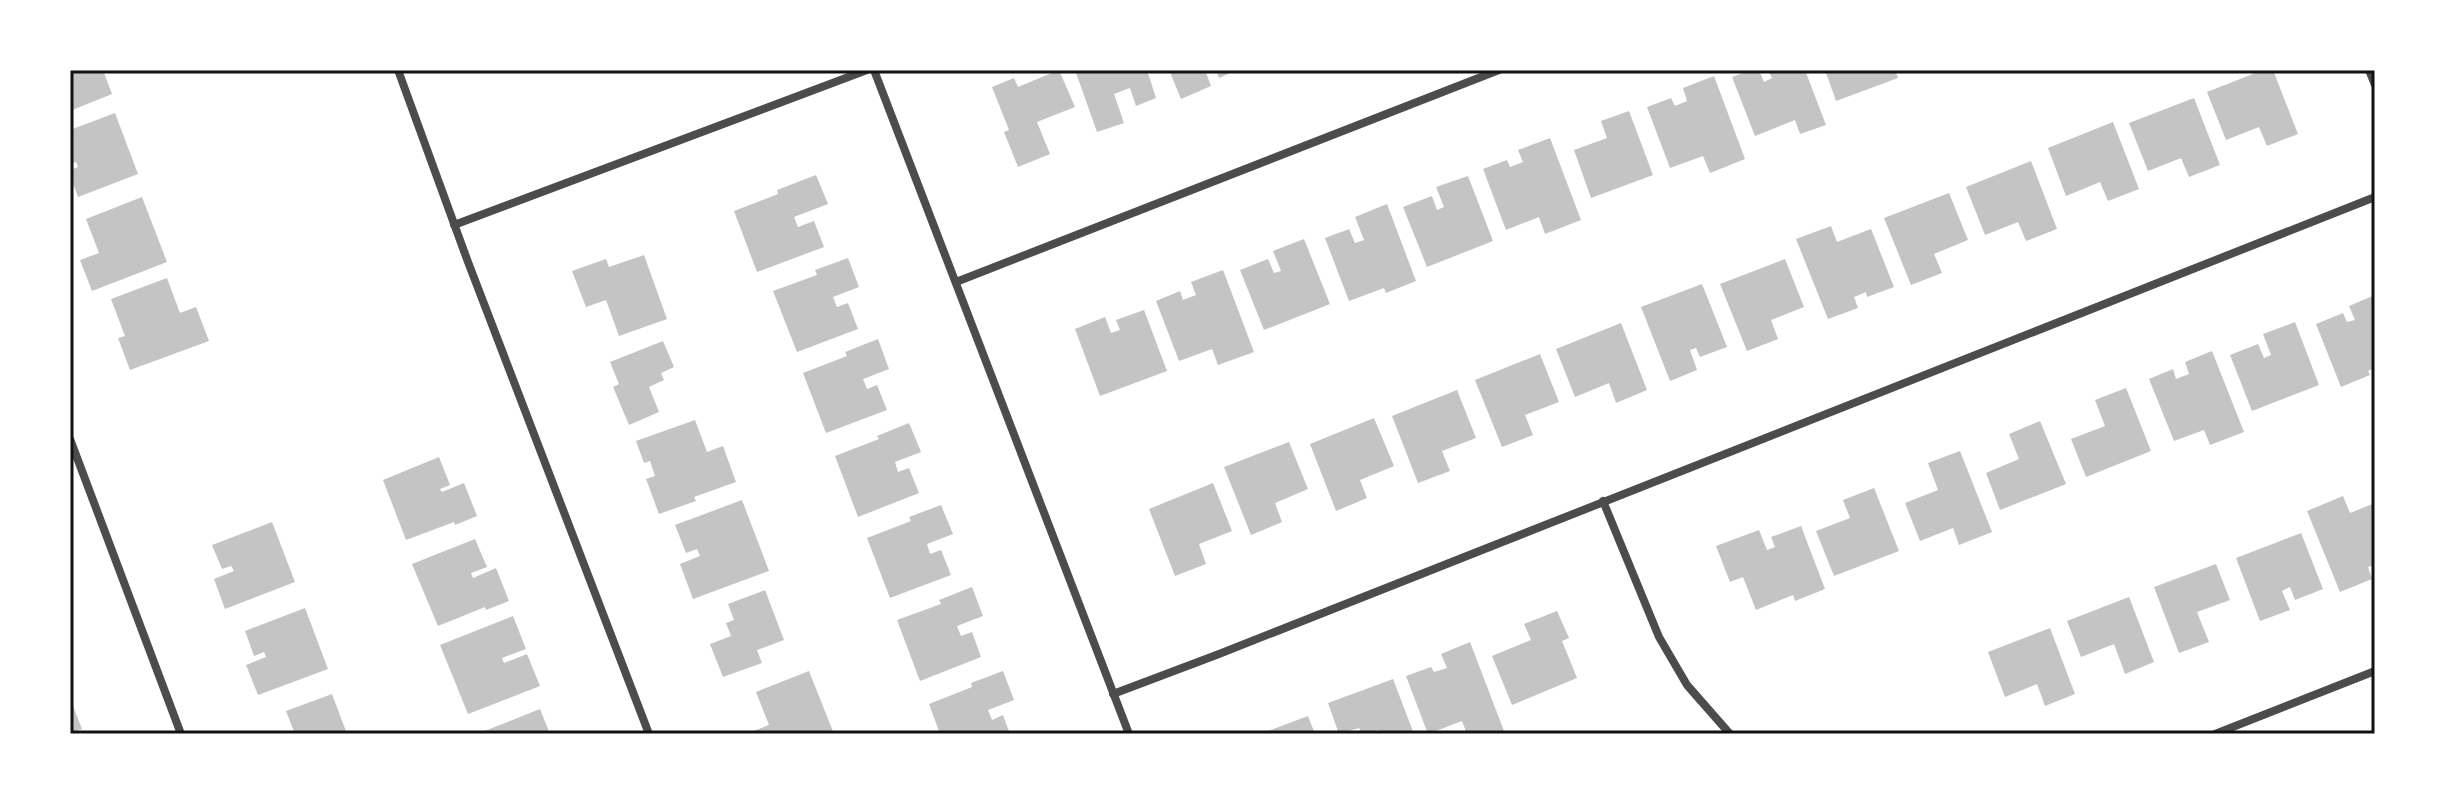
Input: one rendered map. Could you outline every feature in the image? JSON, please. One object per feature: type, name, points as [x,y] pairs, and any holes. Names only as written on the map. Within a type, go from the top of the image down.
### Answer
[{"type":"street","points":[[398,70],[454,225],[649,734]]},
{"type":"street","points":[[454,225],[867,70]]},
{"type":"street","points":[[874,70],[1129,734]]},
{"type":"street","points":[[956,282],[1499,70]]},
{"type":"street","points":[[2369,70],[2375,85]]},
{"type":"street","points":[[1113,694],[2375,197]]},
{"type":"street","points":[[70,439],[181,734]]},
{"type":"street","points":[[1603,501],[1659,637],[1687,685],[1730,734]]},
{"type":"street","points":[[2215,734],[2375,671]]},
{"type":"building","points":[[70,70],[103,70],[112,94],[70,111]]},
{"type":"building","points":[[1059,70],[1075,107],[1037,122],[1050,154],[1018,167],[1004,132],[1009,130],[992,87],[1014,78],[1018,87]]},
{"type":"building","points":[[1075,70],[1147,70],[1156,98],[1136,106],[1130,88],[1114,94],[1124,123],[1097,132]]},
{"type":"building","points":[[1169,70],[1205,70],[1211,86],[1181,99]]},
{"type":"building","points":[[1216,70],[1237,70],[1219,78]]},
{"type":"building","points":[[1759,70],[1764,82],[1772,78],[1768,70],[1805,70],[1826,125],[1800,134],[1795,120],[1755,136],[1732,77]]},
{"type":"building","points":[[1825,70],[1895,70],[1898,78],[1836,101]]},
{"type":"building","points":[[2263,70],[2273,70],[2298,134],[2267,146],[2259,127],[2226,140],[2207,92]]},
{"type":"building","points":[[1714,76],[1745,159],[1710,173],[1703,156],[1670,168],[1647,107],[1671,98],[1675,106],[1687,101],[1683,88]]},
{"type":"building","points":[[2194,98],[2220,165],[2189,177],[2181,158],[2148,171],[2129,123]]},
{"type":"building","points":[[1629,111],[1653,175],[1591,198],[1574,150],[1607,138],[1601,121]]},
{"type":"building","points":[[115,113],[138,174],[78,197],[70,175],[70,170],[78,167],[76,162],[70,164],[70,130]]},
{"type":"building","points":[[2113,122],[2139,189],[2108,201],[2100,182],[2066,196],[2048,148]]},
{"type":"building","points":[[1550,138],[1581,220],[1545,234],[1539,217],[1506,230],[1483,169],[1507,160],[1510,167],[1523,162],[1518,150]]},
{"type":"building","points":[[2031,161],[2057,229],[2026,241],[2018,222],[1985,235],[1966,187]]},
{"type":"building","points":[[816,175],[828,204],[794,217],[798,227],[814,221],[824,247],[757,272],[734,211]]},
{"type":"building","points":[[1468,176],[1493,241],[1427,267],[1403,207],[1432,196],[1437,210],[1444,207],[1436,187]]},
{"type":"building","points":[[1949,193],[1968,240],[1934,254],[1942,273],[1911,285],[1884,218]]},
{"type":"building","points":[[142,197],[167,262],[92,291],[80,260],[99,253],[86,219]]},
{"type":"building","points":[[1387,204],[1416,281],[1386,293],[1384,288],[1349,301],[1325,238],[1349,229],[1355,243],[1364,240],[1355,217]]},
{"type":"building","points":[[1831,226],[1837,242],[1871,229],[1894,287],[1867,297],[1866,292],[1854,297],[1858,308],[1828,319],[1796,239]]},
{"type":"building","points":[[1304,239],[1330,304],[1264,330],[1240,270],[1268,259],[1274,273],[1281,271],[1273,251]]},
{"type":"building","points":[[644,255],[667,319],[619,336],[606,300],[586,307],[572,271],[606,259],[609,267]]},
{"type":"building","points":[[848,258],[859,287],[833,297],[837,307],[848,303],[858,329],[797,352],[773,291],[817,275],[815,270]]},
{"type":"building","points":[[1785,259],[1804,307],[1771,320],[1778,339],[1747,351],[1720,284]]},
{"type":"building","points":[[1223,270],[1254,352],[1218,365],[1212,349],[1179,361],[1156,301],[1180,291],[1183,300],[1196,295],[1191,282]]},
{"type":"building","points":[[167,278],[180,313],[196,307],[209,341],[130,370],[118,338],[125,336],[111,299]]},
{"type":"building","points":[[1702,284],[1727,347],[1700,357],[1696,348],[1690,350],[1697,370],[1670,381],[1641,307]]},
{"type":"building","points":[[2375,295],[2375,368],[2368,371],[2370,375],[2341,387],[2316,324],[2343,313],[2347,322],[2355,320],[2349,306]]},
{"type":"building","points":[[1144,310],[1167,371],[1100,396],[1075,329],[1105,317],[1111,333],[1120,330],[1116,320]]},
{"type":"building","points":[[2295,322],[2319,385],[2252,411],[2230,355],[2258,344],[2264,358],[2271,355],[2263,334]]},
{"type":"building","points":[[1621,323],[1647,390],[1616,403],[1609,383],[1575,397],[1556,349]]},
{"type":"building","points":[[878,339],[889,369],[863,379],[867,389],[877,385],[887,410],[826,433],[803,373],[847,356],[845,352]]},
{"type":"building","points":[[663,341],[674,367],[661,373],[664,380],[649,387],[659,412],[629,425],[613,387],[619,384],[610,362]]},
{"type":"building","points":[[2212,351],[2244,432],[2210,445],[2204,430],[2174,441],[2149,379],[2173,369],[2176,379],[2189,374],[2185,362]]},
{"type":"building","points":[[1540,354],[1559,402],[1525,415],[1533,435],[1502,447],[1475,380]]},
{"type":"building","points":[[2126,388],[2151,451],[2086,477],[2071,439],[2105,426],[2095,400]]},
{"type":"building","points":[[1457,390],[1476,438],[1442,451],[1450,471],[1418,483],[1392,416]]},
{"type":"building","points":[[1374,418],[1394,466],[1360,480],[1367,498],[1336,511],[1310,444]]},
{"type":"building","points":[[695,420],[707,452],[723,446],[736,482],[659,514],[646,479],[655,476],[650,461],[644,463],[636,441]]},
{"type":"building","points":[[2040,421],[2066,484],[2000,510],[1986,473],[2019,459],[2009,434]]},
{"type":"building","points":[[909,423],[921,452],[895,462],[898,472],[909,468],[919,493],[858,517],[835,456]]},
{"type":"building","points":[[1289,442],[1308,489],[1275,503],[1282,522],[1251,535],[1224,467]]},
{"type":"building","points":[[1960,451],[1992,532],[1959,545],[1953,528],[1920,541],[1905,503],[1938,490],[1928,463]]},
{"type":"building","points":[[439,457],[450,485],[440,489],[442,492],[464,483],[477,516],[406,540],[383,480]]},
{"type":"building","points":[[1213,483],[1232,531],[1199,544],[1206,564],[1175,576],[1149,509]]},
{"type":"building","points":[[1874,488],[1899,551],[1834,576],[1816,531],[1850,518],[1843,500]]},
{"type":"building","points":[[2343,496],[2350,513],[2375,503],[2375,565],[2368,567],[2372,579],[2340,592],[2307,511]]},
{"type":"building","points":[[742,500],[769,571],[693,599],[680,564],[700,556],[697,549],[686,553],[675,525]]},
{"type":"building","points":[[941,505],[953,534],[927,544],[930,554],[941,550],[951,575],[890,598],[867,538]]},
{"type":"building","points":[[272,522],[295,582],[225,609],[214,579],[234,571],[231,566],[222,569],[212,545]]},
{"type":"building","points":[[1801,526],[1825,589],[1795,601],[1793,595],[1756,610],[1743,577],[1730,582],[1716,546],[1759,530],[1767,550],[1775,547],[1771,537]]},
{"type":"building","points":[[2301,533],[2323,589],[2295,600],[2290,587],[2282,591],[2290,610],[2260,621],[2236,558]]},
{"type":"building","points":[[475,539],[487,567],[471,573],[473,578],[496,568],[509,601],[438,626],[412,564]]},
{"type":"building","points":[[2216,564],[2230,600],[2197,612],[2209,642],[2179,653],[2154,587]]},
{"type":"building","points":[[972,587],[983,616],[957,626],[961,636],[972,632],[981,657],[920,681],[897,620],[941,604],[939,600]]},
{"type":"building","points":[[765,590],[784,640],[757,650],[762,663],[723,677],[710,644],[731,636],[726,623],[734,620],[728,604]]},
{"type":"building","points":[[2129,597],[2154,662],[2125,674],[2114,644],[2081,657],[2067,621]]},
{"type":"building","points":[[305,608],[328,669],[258,695],[246,665],[266,657],[264,652],[254,656],[245,631]]},
{"type":"building","points":[[1557,611],[1569,638],[1562,641],[1577,678],[1512,705],[1492,656],[1531,640],[1524,624]]},
{"type":"building","points":[[513,616],[526,649],[502,658],[504,663],[527,654],[540,686],[468,714],[440,645]]},
{"type":"building","points":[[2050,628],[2075,694],[2045,706],[2037,684],[2005,697],[1988,652]]},
{"type":"building","points":[[1470,642],[1504,731],[1467,734],[1462,721],[1428,734],[1406,676],[1431,667],[1434,672],[1447,668],[1441,654]]},
{"type":"building","points":[[809,671],[834,734],[746,734],[769,725],[756,692]]},
{"type":"building","points":[[1003,671],[1014,700],[988,710],[992,720],[1003,715],[1010,734],[940,734],[929,704]]},
{"type":"building","points":[[1393,679],[1414,734],[1379,734],[1378,730],[1362,734],[1359,728],[1339,734],[1328,703]]},
{"type":"building","points":[[332,694],[347,734],[295,734],[286,711]]},
{"type":"building","points":[[70,698],[82,729],[70,733]]},
{"type":"building","points":[[540,709],[550,734],[477,734]]},
{"type":"building","points":[[1308,716],[1315,734],[1260,734]]}]
